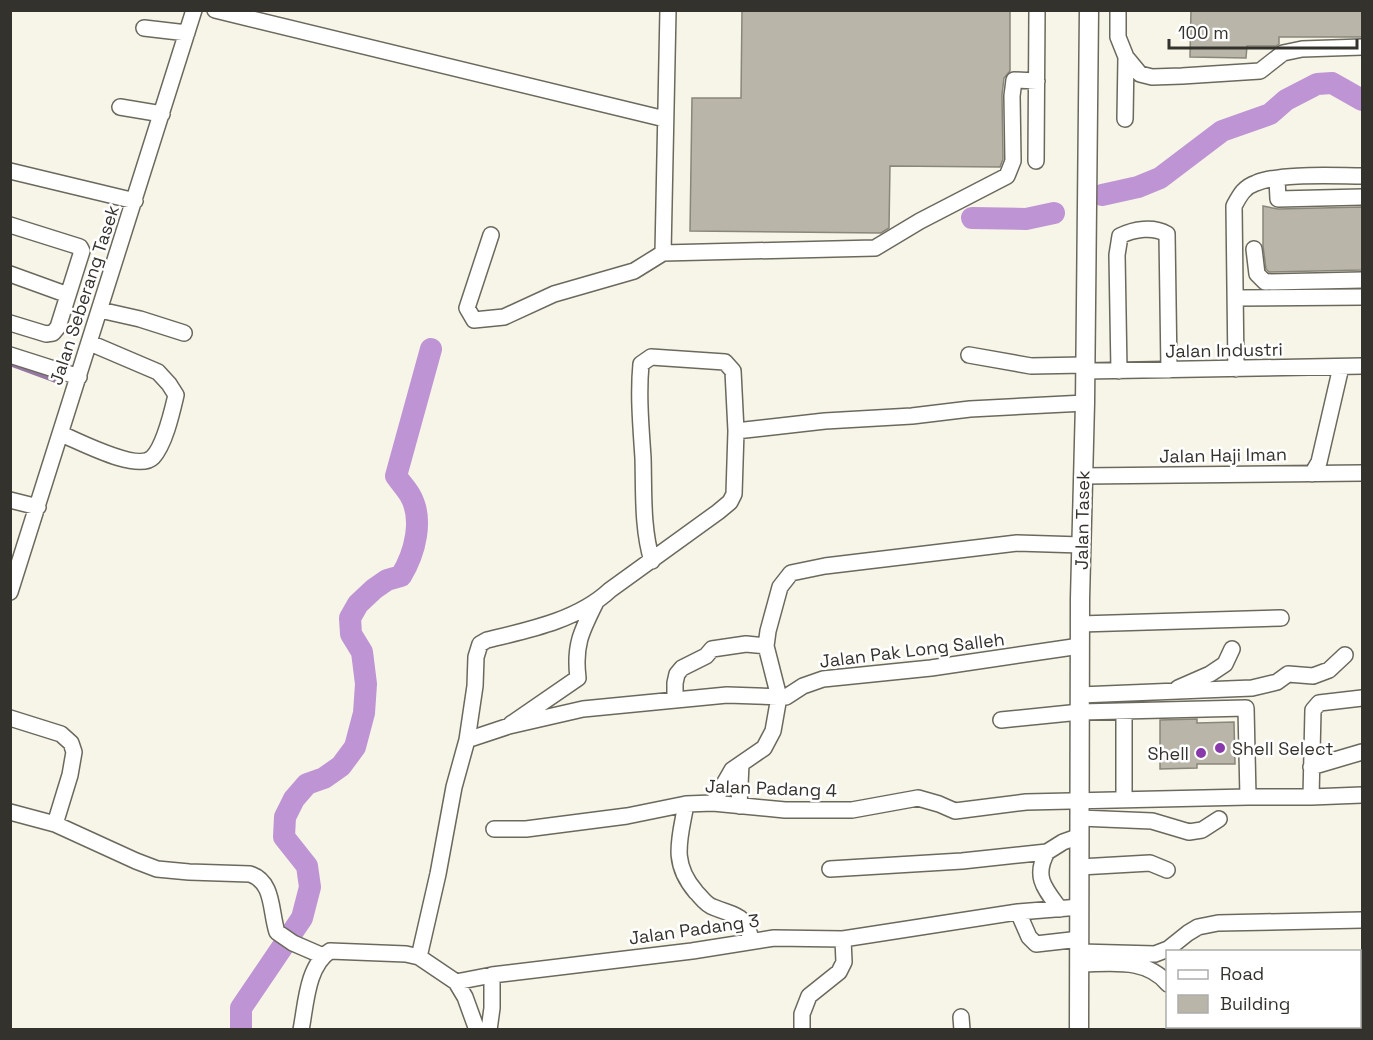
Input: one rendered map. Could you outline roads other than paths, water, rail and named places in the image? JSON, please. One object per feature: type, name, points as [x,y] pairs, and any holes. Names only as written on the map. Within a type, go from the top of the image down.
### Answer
[{"type":"main road","name":"Jalan Tasek","points":[[1079,1029],[1080,624],[1089,10]]},
{"type":"street","name":"Jalan Seberang Tasek","points":[[10,592],[194,10]]},
{"type":"street","points":[[663,253],[668,10]]},
{"type":"street","points":[[1036,161],[1037,10]]},
{"type":"street","points":[[1118,10],[1118,37],[1126,57],[1140,74],[1152,77],[1260,71],[1282,53],[1302,49],[1362,48]]},
{"type":"street","points":[[225,12],[664,119]]},
{"type":"street","points":[[144,28],[188,33]]},
{"type":"street","points":[[1125,119],[1126,57]]},
{"type":"street","points":[[491,235],[467,308],[474,320],[504,318],[554,294],[634,271],[663,253],[875,248],[920,221],[1007,176],[1013,161],[1012,96],[1014,80],[1036,81]]},
{"type":"street","points":[[120,107],[162,114]]},
{"type":"street","points":[[10,171],[135,201]]},
{"type":"street","points":[[1323,176],[1324,198]]},
{"type":"street","points":[[1236,369],[1234,206],[1241,192],[1256,183],[1277,178],[1362,176]]},
{"type":"street","points":[[1277,178],[1278,199],[1362,197]]},
{"type":"street","points":[[10,225],[80,247],[81,255],[58,327],[53,333],[46,334],[10,323]]},
{"type":"street","points":[[1119,371],[1117,255],[1120,236],[1148,229],[1161,230],[1167,234],[1169,370]]},
{"type":"street","points":[[1236,298],[1361,298],[1360,280],[1265,282],[1257,274],[1254,249]]},
{"type":"street","points":[[10,274],[68,295]]},
{"type":"street","points":[[100,310],[140,319],[184,333]]},
{"type":"street","points":[[61,434],[120,458],[144,462],[153,457],[168,428],[176,395],[170,384],[158,372],[90,343]]},
{"type":"street","points":[[10,355],[79,377]]},
{"type":"street","name":"Jalan Industri","points":[[969,355],[1031,366],[1119,371],[1362,366]]},
{"type":"street","points":[[508,726],[578,678],[576,658],[580,634],[595,604],[610,590],[652,561],[730,502],[735,488],[736,431],[733,371],[725,362],[651,357],[641,364],[645,515],[648,549],[652,561]]},
{"type":"street","points":[[1312,474],[1319,462],[1341,367]]},
{"type":"street","points":[[736,431],[970,409],[1085,404]]},
{"type":"street","name":"Jalan Haji Iman","points":[[1083,477],[1362,473]]},
{"type":"street","points":[[10,500],[38,507]]},
{"type":"street","points":[[713,803],[732,770],[764,748],[773,731],[778,697],[766,646],[780,587],[791,573],[825,566],[1017,543],[1081,545]]},
{"type":"street","points":[[419,957],[438,874],[454,787],[467,740],[476,686],[476,657],[480,644],[487,640],[534,629],[595,604]]},
{"type":"street","points":[[1080,624],[1281,618]]},
{"type":"street","points":[[675,699],[677,674],[682,668],[706,656],[712,649],[746,644],[766,646]]},
{"type":"street","name":"Jalan Pak Long Salleh","points":[[467,740],[508,726],[583,709],[727,695],[786,697],[803,686],[823,679],[954,665],[1080,646]]},
{"type":"street","points":[[1170,691],[1210,674],[1225,664],[1232,649]]},
{"type":"street","points":[[1001,720],[1080,703],[1170,691],[1252,688],[1276,682],[1288,674],[1313,676],[1329,670],[1345,655]]},
{"type":"street","points":[[1311,797],[1313,710],[1319,703],[1362,698]]},
{"type":"street","points":[[1080,703],[1124,711],[1246,708],[1248,797]]},
{"type":"street","points":[[1124,711],[1124,800]]},
{"type":"street","points":[[10,718],[62,734],[71,743],[74,752],[70,775],[55,824]]},
{"type":"street","points":[[1311,767],[1362,752]]},
{"type":"street","points":[[739,806],[741,764]]},
{"type":"street","points":[[830,869],[962,861],[1047,852],[1063,843],[1080,818],[1124,800],[1362,795]]},
{"type":"street","name":"Jalan Padang 4","points":[[494,829],[526,829],[627,816],[686,804],[713,803],[785,810],[852,810],[918,798],[956,811],[1026,802],[1080,818]]},
{"type":"street","points":[[686,804],[678,852],[681,867],[692,887],[710,906],[738,915],[747,927],[752,941]]},
{"type":"street","points":[[10,812],[55,824],[157,869],[250,874],[259,877],[266,884],[277,932],[293,943],[323,956]]},
{"type":"street","points":[[1080,818],[1152,820],[1189,832],[1202,830],[1219,819]]},
{"type":"street","points":[[1047,852],[1040,864],[1041,878],[1060,909]]},
{"type":"street","points":[[1080,867],[1150,863],[1167,870]]},
{"type":"street","name":"Jalan Padang 3","points":[[456,982],[492,975],[692,951],[774,938],[843,939],[1018,912],[1080,907]]},
{"type":"street","points":[[1018,912],[1029,937],[1036,944],[1133,963],[1147,968],[1162,977],[1166,983]]},
{"type":"street","points":[[1168,950],[1198,927],[1218,923],[1362,920]]},
{"type":"street","points":[[802,1029],[802,1014],[809,996],[839,972],[844,962],[843,939]]},
{"type":"street","points":[[301,1029],[314,968],[330,951],[406,954],[419,957],[456,982],[465,997],[477,1029]]},
{"type":"street","points":[[1080,952],[1155,954],[1166,951]]},
{"type":"street","points":[[489,1029],[492,1008],[492,975]]},
{"type":"waterway","points":[[1102,195],[1138,187],[1160,178],[1222,131],[1270,114],[1286,100],[1317,84],[1332,83],[1362,100]]},
{"type":"waterway","points":[[972,218],[1026,219],[1054,213]]},
{"type":"waterway","points":[[241,1030],[241,1008],[302,918],[310,887],[307,866],[284,837],[285,817],[294,799],[307,784],[324,778],[341,766],[355,747],[364,713],[366,684],[362,652],[351,634],[350,618],[358,604],[374,589],[387,580],[401,576],[414,547],[417,525],[414,504],[396,476],[431,349]]},
{"type":"waterway","points":[[10,364],[56,381]]},
{"type":"place","name":"Shell Select","points":[[1220,748]]},
{"type":"place","name":"Shell","points":[[1201,753]]}]
